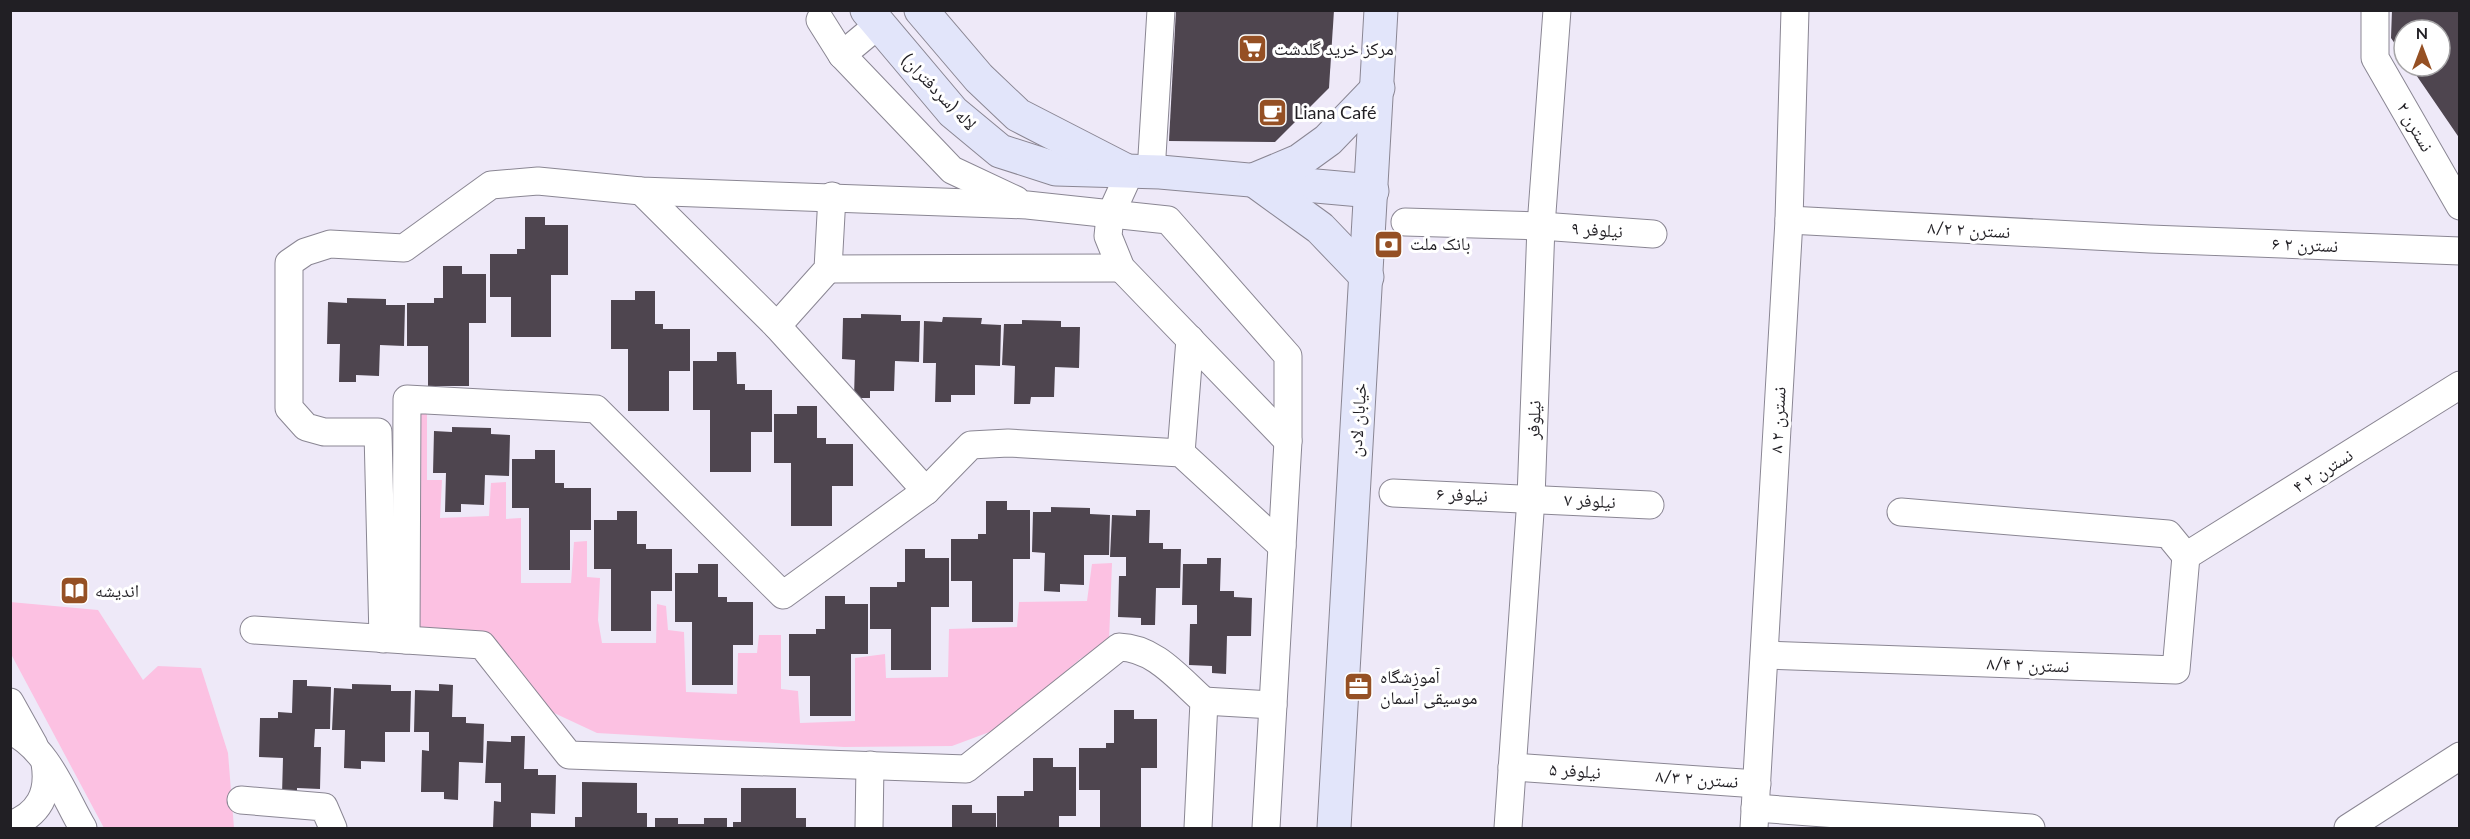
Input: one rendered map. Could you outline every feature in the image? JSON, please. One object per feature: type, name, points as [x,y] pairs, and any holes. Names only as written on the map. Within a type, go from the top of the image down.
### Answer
[{"type":"street","name":"لاله (سردفتران)","points":[[921,10],[979,78],[1018,116],[1147,172]]},
{"type":"street","points":[[1147,172],[1161,10]]},
{"type":"street","points":[[1168,10],[1147,172],[1110,216],[1108,236],[1121,268],[1288,441]]},
{"type":"street","name":"خیابان لادن","points":[[1334,828],[1381,10]]},
{"type":"street","name":"نیلوفر","points":[[1508,828],[1531,498],[1541,226],[1557,10]]},
{"type":"street","name":"۸ نسترن ۲","points":[[1755,807],[1789,220],[1795,10]]},
{"type":"street","name":"نسترن ۲","points":[[2375,10],[2375,57],[2460,206]]},
{"type":"street","name":"لاله (سردفتران)","points":[[873,18],[953,112],[1000,151],[1056,169],[1147,172],[1372,191]]},
{"type":"street","points":[[842,55],[873,18]]},
{"type":"street","points":[[820,20],[842,55],[952,170],[1027,205]]},
{"type":"street","points":[[1253,180],[1299,161],[1328,140],[1378,88]]},
{"type":"street","points":[[1253,180],[1320,228],[1367,277]]},
{"type":"street","points":[[394,639],[378,432],[324,432],[306,427],[289,408],[289,263],[304,252],[330,244],[404,248],[491,185],[538,181],[641,190],[1027,205],[1110,216],[1168,220],[1288,356],[1288,441],[1266,828]]},
{"type":"street","points":[[641,190],[777,326],[926,491]]},
{"type":"street","points":[[777,326],[828,269],[832,196]]},
{"type":"street","name":"۸/۲ نسترن ۲","points":[[1789,220],[2150,239]]},
{"type":"street","name":"۹ نیلوفر","points":[[1405,222],[1541,226],[1653,234]]},
{"type":"street","name":"۶ نسترن ۲","points":[[2150,239],[2460,251]]},
{"type":"street","points":[[828,269],[1121,268]]},
{"type":"street","points":[[1181,453],[1190,339]]},
{"type":"street","name":"۴ نسترن ۲","points":[[2186,556],[2460,385]]},
{"type":"street","points":[[394,639],[406,399],[596,409],[783,595],[926,491],[971,445],[1008,443],[1181,453],[1282,546]]},
{"type":"street","name":"۶ نیلوفر","points":[[1393,493],[1531,498]]},
{"type":"street","name":"۷ نیلوفر","points":[[1531,498],[1650,505]]},
{"type":"street","points":[[1902,512],[2168,534],[2186,556]]},
{"type":"street","name":"۸/۴ نسترن ۲","points":[[1764,655],[2176,670],[2186,556]]},
{"type":"street","points":[[254,630],[482,645],[569,755],[966,769],[1119,647],[1137,648],[1162,663],[1204,701],[1273,705]]},
{"type":"street","points":[[1195,826],[1204,701]]},
{"type":"street","points":[[10,702],[83,828]]},
{"type":"street","points":[[10,731],[24,737],[40,754],[47,779],[40,828]]},
{"type":"street","points":[[2348,828],[2460,756]]},
{"type":"street","points":[[869,828],[870,765]]},
{"type":"street","name":"۵ نیلوفر","points":[[1512,767],[1637,775]]},
{"type":"street","name":"۸/۳ نسترن ۲","points":[[1637,775],[1755,807],[2031,828]]},
{"type":"street","points":[[10,825],[23,821],[36,810],[44,795]]},
{"type":"street","points":[[240,800],[324,807],[333,828]]},
{"type":"shaded area","points":[[414,413],[427,413],[427,480],[442,480],[440,518],[489,516],[491,483],[506,482],[506,519],[521,518],[521,583],[571,583],[574,542],[587,541],[587,577],[600,578],[598,620],[602,643],[656,643],[657,604],[666,606],[668,630],[684,632],[686,692],[737,694],[738,653],[757,653],[759,635],[781,635],[781,689],[798,691],[800,723],[855,721],[855,658],[885,654],[886,678],[948,677],[949,629],[1017,627],[1019,602],[1087,601],[1092,564],[1112,563],[1109,641],[1080,659],[1003,727],[952,746],[844,747],[597,733],[552,712],[489,636],[412,633]]},
{"type":"shaded area","points":[[10,602],[98,610],[143,680],[158,666],[201,668],[228,753],[234,828],[104,828],[11,654]]},
{"type":"building","name":"مرکز خرید گلدشت","points":[[1176,10],[1334,10],[1329,88],[1275,142],[1169,141]]},
{"type":"building","points":[[2392,10],[2460,10],[2460,139],[2418,78],[2452,78],[2452,18],[2392,18],[2391,38]]},
{"type":"building","points":[[525,217],[545,217],[545,225],[568,225],[568,275],[551,275],[551,337],[511,337],[511,297],[490,297],[490,254],[517,254],[517,249],[525,249]]},
{"type":"building","points":[[443,266],[462,266],[462,274],[486,274],[486,323],[469,323],[469,386],[428,386],[428,346],[407,346],[407,303],[434,303],[434,298],[443,298]]},
{"type":"building","points":[[635,291],[655,291],[655,324],[663,324],[663,329],[690,329],[690,371],[669,371],[669,411],[628,411],[628,349],[611,349],[611,300],[635,300]]},
{"type":"building","points":[[347,298],[386,299],[386,305],[405,305],[404,346],[380,345],[379,376],[356,375],[356,382],[339,382],[340,344],[327,344],[328,302],[347,303]]},
{"type":"building","points":[[861,314],[901,315],[901,321],[920,321],[919,362],[895,361],[894,391],[870,391],[870,398],[854,398],[855,360],[842,359],[843,318],[861,318]]},
{"type":"building","points":[[943,317],[982,318],[981,324],[1001,325],[1000,366],[975,365],[975,395],[951,395],[951,402],[935,402],[936,363],[923,363],[924,321],[942,322]]},
{"type":"building","points":[[1022,320],[1061,321],[1061,327],[1080,327],[1079,368],[1055,367],[1054,397],[1031,397],[1030,404],[1014,404],[1015,366],[1002,365],[1004,324],[1022,324]]},
{"type":"building","points":[[717,352],[736,352],[737,384],[745,384],[745,390],[772,390],[772,432],[751,432],[751,472],[710,472],[710,410],[693,410],[693,361],[717,361]]},
{"type":"building","points":[[797,406],[817,406],[817,438],[826,438],[826,444],[853,444],[853,486],[832,486],[832,526],[791,526],[791,463],[774,463],[774,414],[797,414]]},
{"type":"building","points":[[452,427],[491,428],[491,434],[510,435],[509,476],[485,475],[484,505],[461,504],[461,512],[445,512],[446,473],[433,473],[434,431],[452,432]]},
{"type":"building","points":[[535,450],[555,450],[555,483],[564,483],[564,488],[591,488],[591,530],[570,530],[570,570],[529,570],[529,508],[512,508],[512,459],[535,459]]},
{"type":"building","points":[[986,501],[1007,501],[1007,510],[1030,510],[1030,559],[1013,559],[1013,622],[972,622],[972,581],[951,581],[951,539],[978,539],[978,534],[986,534]]},
{"type":"building","points":[[1051,507],[1090,508],[1090,514],[1110,515],[1109,555],[1084,555],[1084,585],[1060,584],[1060,592],[1044,591],[1045,553],[1032,552],[1033,512],[1051,512]]},
{"type":"building","points":[[1136,510],[1150,510],[1149,543],[1163,543],[1163,549],[1181,549],[1180,588],[1156,588],[1155,625],[1141,625],[1141,618],[1118,617],[1119,576],[1126,576],[1126,557],[1110,557],[1112,515],[1136,516]]},
{"type":"building","points":[[617,511],[637,511],[637,544],[646,544],[646,549],[672,549],[672,591],[651,591],[651,631],[611,631],[611,569],[594,569],[594,520],[617,520]]},
{"type":"building","points":[[905,549],[925,549],[925,558],[949,558],[949,607],[931,607],[931,670],[891,670],[891,629],[870,629],[870,587],[897,587],[897,582],[905,582]]},
{"type":"building","points":[[1207,558],[1221,558],[1220,591],[1234,591],[1234,597],[1252,598],[1251,636],[1227,636],[1226,674],[1212,673],[1212,666],[1189,665],[1190,624],[1197,624],[1197,605],[1182,605],[1183,564],[1207,564]]},
{"type":"building","points":[[698,564],[718,564],[718,597],[727,597],[727,602],[753,602],[753,645],[733,645],[733,685],[692,685],[692,622],[675,622],[675,573],[698,573]]},
{"type":"building","points":[[825,596],[845,596],[845,604],[868,604],[868,654],[851,654],[851,716],[810,716],[810,676],[789,676],[789,634],[816,634],[816,629],[825,629]]},
{"type":"building","points":[[293,680],[307,680],[307,686],[331,687],[330,729],[315,729],[314,747],[321,747],[320,789],[297,788],[297,795],[282,795],[283,758],[259,757],[260,718],[278,718],[278,712],[292,713]]},
{"type":"building","points":[[352,684],[391,685],[391,691],[411,691],[410,732],[385,732],[385,762],[361,761],[361,769],[344,768],[345,730],[332,730],[334,688],[352,689]]},
{"type":"building","points":[[439,684],[453,685],[452,717],[466,717],[466,723],[484,724],[483,763],[459,762],[458,800],[444,799],[444,792],[421,792],[422,750],[429,751],[429,732],[414,732],[415,690],[439,691]]},
{"type":"building","points":[[1114,710],[1134,710],[1134,719],[1157,719],[1157,768],[1141,768],[1141,828],[1100,828],[1100,790],[1079,790],[1079,748],[1106,748],[1106,743],[1114,743]]},
{"type":"building","points":[[511,736],[525,736],[524,769],[538,769],[538,775],[556,775],[555,814],[531,813],[531,828],[493,828],[494,801],[501,802],[501,783],[485,783],[487,741],[511,742]]},
{"type":"building","points":[[1033,758],[1053,758],[1053,767],[1076,767],[1076,816],[1059,816],[1059,828],[997,828],[997,796],[1024,796],[1024,791],[1033,791]]},
{"type":"building","points":[[582,782],[637,783],[637,813],[647,813],[647,828],[575,828],[575,817],[582,817]]},
{"type":"building","points":[[741,788],[796,788],[796,818],[806,818],[806,828],[733,828],[733,822],[741,822]]},
{"type":"building","points":[[952,805],[972,805],[972,813],[996,813],[996,828],[952,828]]},
{"type":"building","points":[[655,818],[678,818],[678,824],[704,824],[704,818],[727,818],[727,828],[655,828]]},
{"type":"place","name":"مرکز خرید گلدشت","points":[[1253,49]]},
{"type":"place","name":"Liana Café","points":[[1273,113]]},
{"type":"place","name":"بانک ملت","points":[[1389,244]]},
{"type":"place","name":"اندیشه","points":[[74,591]]},
{"type":"place","name":"آموزشگاه موسیقی آسمان","points":[[1359,687]]}]
